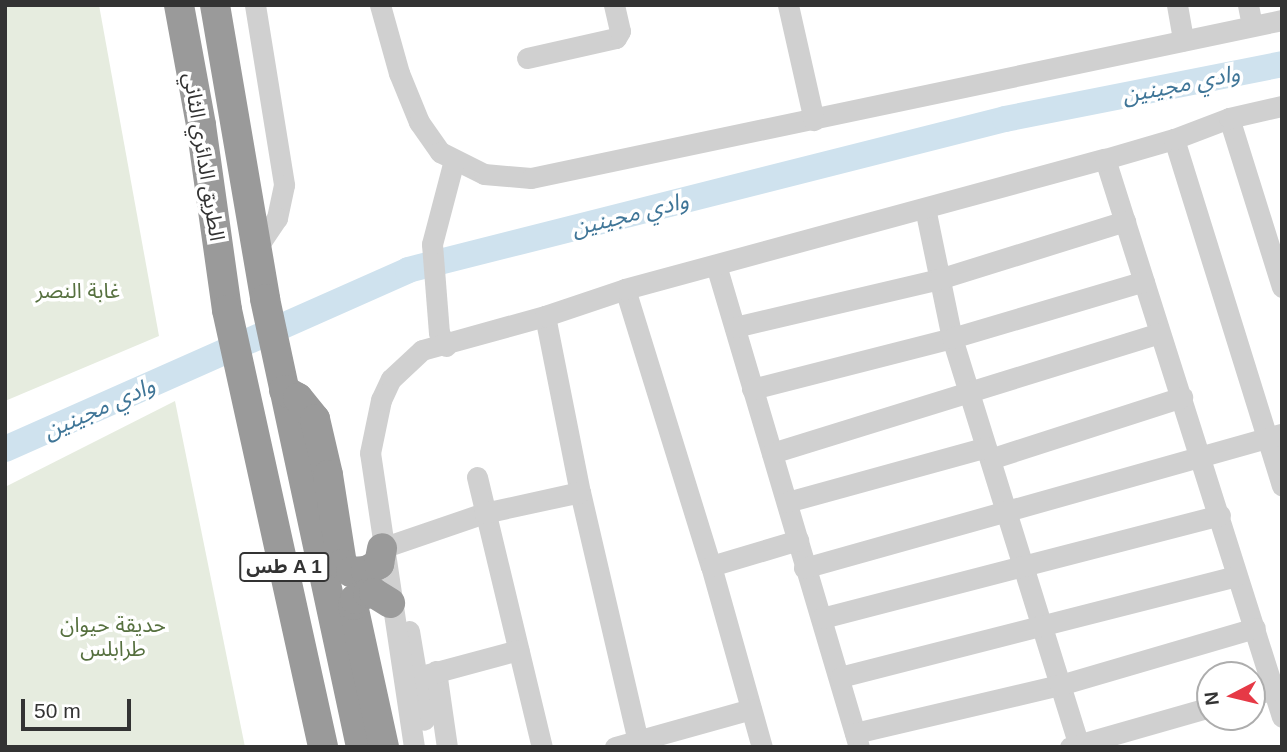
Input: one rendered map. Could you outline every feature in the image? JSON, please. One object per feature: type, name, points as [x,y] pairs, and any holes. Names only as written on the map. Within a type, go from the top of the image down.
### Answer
[{"type":"highway","name":"الطريق الدائري الثاني","points":[[179,5],[201,125],[227,310],[323,747]]},
{"type":"highway","name":"الطريق الدائري الثاني","points":[[215,5],[256,249],[283,385]]},
{"type":"highway","points":[[283,385],[298,398],[314,419],[328,475],[342,564],[351,572],[366,571],[379,564],[389,546]]},
{"type":"highway","name":"طس A 1","points":[[283,385],[361,747]]},
{"type":"highway","points":[[384,747],[353,605],[355,599],[368,593],[374,593],[390,603]]},
{"type":"street","points":[[255,5],[284,185],[277,218],[256,249]]},
{"type":"street","points":[[380,5],[399,73],[419,122],[440,152],[498,178],[531,178],[814,120],[1183,40],[1250,16],[1282,20]]},
{"type":"street","points":[[527,58],[616,38],[620,31],[614,5]]},
{"type":"street","points":[[788,5],[814,120]]},
{"type":"street","points":[[1177,5],[1183,40]]},
{"type":"street","points":[[447,747],[401,595],[370,453],[381,400],[391,379],[406,362],[422,350],[446,346],[625,289],[1105,159],[1174,139],[1229,118],[1282,106]]},
{"type":"street","points":[[1229,118],[1282,287]]},
{"type":"street","points":[[1174,139],[1274,436],[1282,486]]},
{"type":"street","points":[[1105,159],[1159,333],[1220,515],[1235,576],[1255,628],[1282,717]]},
{"type":"street","points":[[446,346],[439,333],[432,244],[454,160]]},
{"type":"street","points":[[925,208],[951,338],[1043,625],[1076,746],[1196,711]]},
{"type":"street","points":[[734,327],[939,279],[1125,221]]},
{"type":"street","points":[[716,265],[857,740],[1255,628]]},
{"type":"street","points":[[752,389],[951,338],[1144,281]]},
{"type":"street","points":[[625,289],[762,747]]},
{"type":"street","points":[[545,316],[580,492],[638,741]]},
{"type":"street","points":[[772,453],[1159,333]]},
{"type":"street","points":[[787,502],[988,453],[1182,397]]},
{"type":"street","points":[[804,568],[1274,436]]},
{"type":"street","points":[[477,477],[542,747]]},
{"type":"street","points":[[389,546],[484,513],[580,492]]},
{"type":"street","points":[[822,618],[1220,515]]},
{"type":"street","points":[[710,566],[798,540]]},
{"type":"street","points":[[389,546],[390,603],[414,747]]},
{"type":"street","points":[[840,677],[1235,576]]},
{"type":"street","points":[[427,674],[518,650]]},
{"type":"street","points":[[427,674],[427,747]]},
{"type":"street","points":[[1266,691],[1274,689]]},
{"type":"street","points":[[615,747],[751,709]]},
{"type":"green space","name":"غابة النصر","points":[[5,5],[99,5],[159,336],[5,401]]},
{"type":"green space","name":"حديقة حيوان طرابلس","points":[[175,401],[245,747],[5,747],[5,487]]},
{"type":"waterway","name":"وادي مجينين","points":[[5,449],[408,270],[1005,119],[1282,64]]}]
